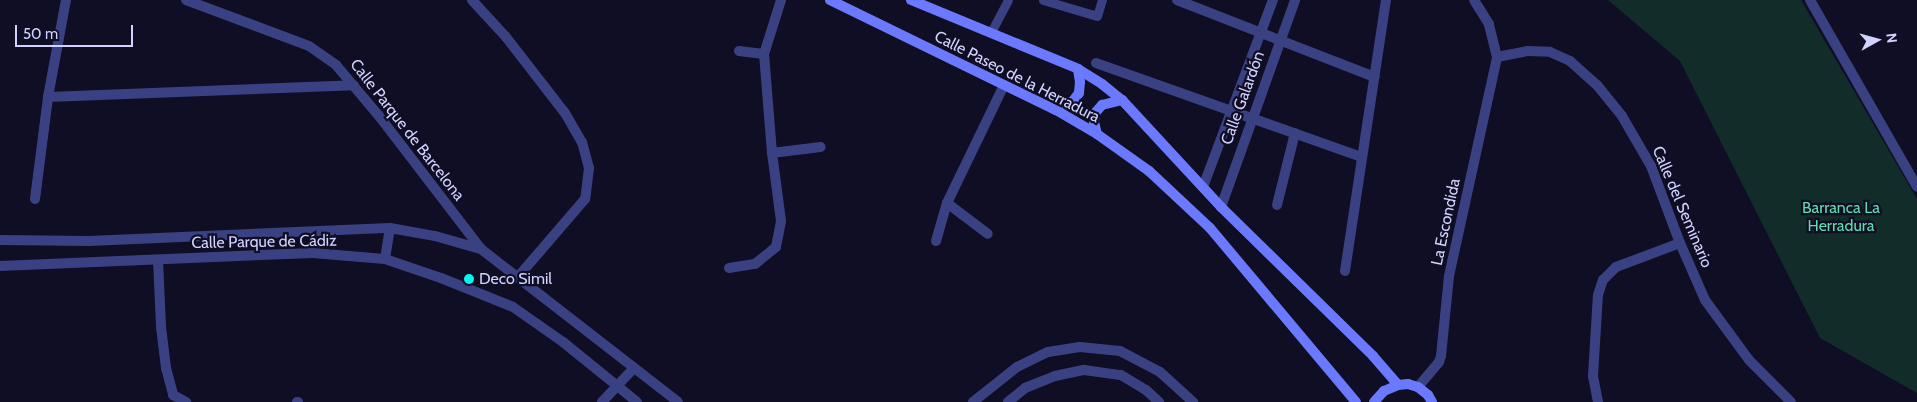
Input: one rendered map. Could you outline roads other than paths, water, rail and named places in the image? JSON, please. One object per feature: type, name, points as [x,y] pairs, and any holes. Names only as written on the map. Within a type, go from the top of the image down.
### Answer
[{"type":"main road","name":"Calle Paseo de la Herradura","points":[[830,0],[1056,110],[1097,134],[1149,171],[1210,228],[1356,402]]},
{"type":"main road","name":"Calle Paseo de la Herradura","points":[[911,0],[1078,69],[1102,84],[1122,100],[1222,207],[1373,356],[1398,385]]},
{"type":"main road","points":[[1056,110],[1074,101],[1079,93],[1078,69]]},
{"type":"main road","points":[[1097,134],[1094,122],[1096,113],[1102,105],[1122,100]]},
{"type":"main road","points":[[1374,402],[1384,391],[1398,385],[1418,387],[1428,395],[1432,402]]},
{"type":"street","points":[[35,199],[48,97],[66,0]]},
{"type":"street","name":"Calle Parque de Barcelona","points":[[186,0],[310,46],[336,65],[354,85],[482,249]]},
{"type":"street","points":[[472,0],[506,37],[564,113],[582,142],[589,168],[585,199],[517,278]]},
{"type":"street","points":[[729,268],[755,264],[776,247],[782,221],[772,153],[764,54],[781,0]]},
{"type":"street","points":[[1177,0],[1374,77]]},
{"type":"street","name":"Calle Galardón","points":[[1203,187],[1273,0]]},
{"type":"street","name":"Calle Galardón","points":[[1222,207],[1295,0]]},
{"type":"street","points":[[1345,271],[1386,0]]},
{"type":"street","points":[[1474,0],[1489,24],[1497,57]]},
{"type":"street","points":[[1810,0],[1917,187]]},
{"type":"street","points":[[739,51],[764,54]]},
{"type":"street","name":"Calle del Seminario","points":[[1497,57],[1527,51],[1550,52],[1570,60],[1597,85],[1622,116],[1651,166],[1680,243],[1706,300],[1749,360],[1791,402]]},
{"type":"street","name":"La Escondida","points":[[1418,387],[1440,362],[1450,276],[1497,57]]},
{"type":"street","points":[[1096,63],[1362,157]]},
{"type":"street","points":[[48,97],[354,85]]},
{"type":"street","points":[[936,241],[947,203],[1004,85]]},
{"type":"street","points":[[1277,205],[1295,133]]},
{"type":"street","points":[[772,153],[822,147]]},
{"type":"street","points":[[947,203],[988,234]]},
{"type":"street","points":[[385,259],[390,228]]},
{"type":"street","name":"Calle Parque de Cádiz","points":[[0,240],[89,241],[390,228],[436,236],[482,249],[633,369],[678,402]]},
{"type":"street","points":[[1598,402],[1593,376],[1598,295],[1602,280],[1616,267],[1680,243]]},
{"type":"street","name":"Calle Parque de Cádiz","points":[[0,266],[313,253],[385,259],[513,306],[563,342],[637,402]]},
{"type":"street","points":[[158,260],[161,327],[166,368],[173,395],[186,402]]},
{"type":"street","points":[[973,402],[1017,367],[1048,352],[1080,346],[1120,351],[1160,372],[1193,402]]},
{"type":"street","points":[[602,402],[633,369]]},
{"type":"street","points":[[1008,402],[1025,388],[1055,376],[1084,370],[1121,375],[1146,390],[1159,402]]},
{"type":"lane","points":[[991,32],[1008,0]]},
{"type":"lane","points":[[1043,0],[1097,16],[1102,0]]},
{"type":"place","name":"Deco Simil","points":[[469,279]]},
{"type":"park label","name":"Barranca La Herradura","points":[[1841,217]]}]
